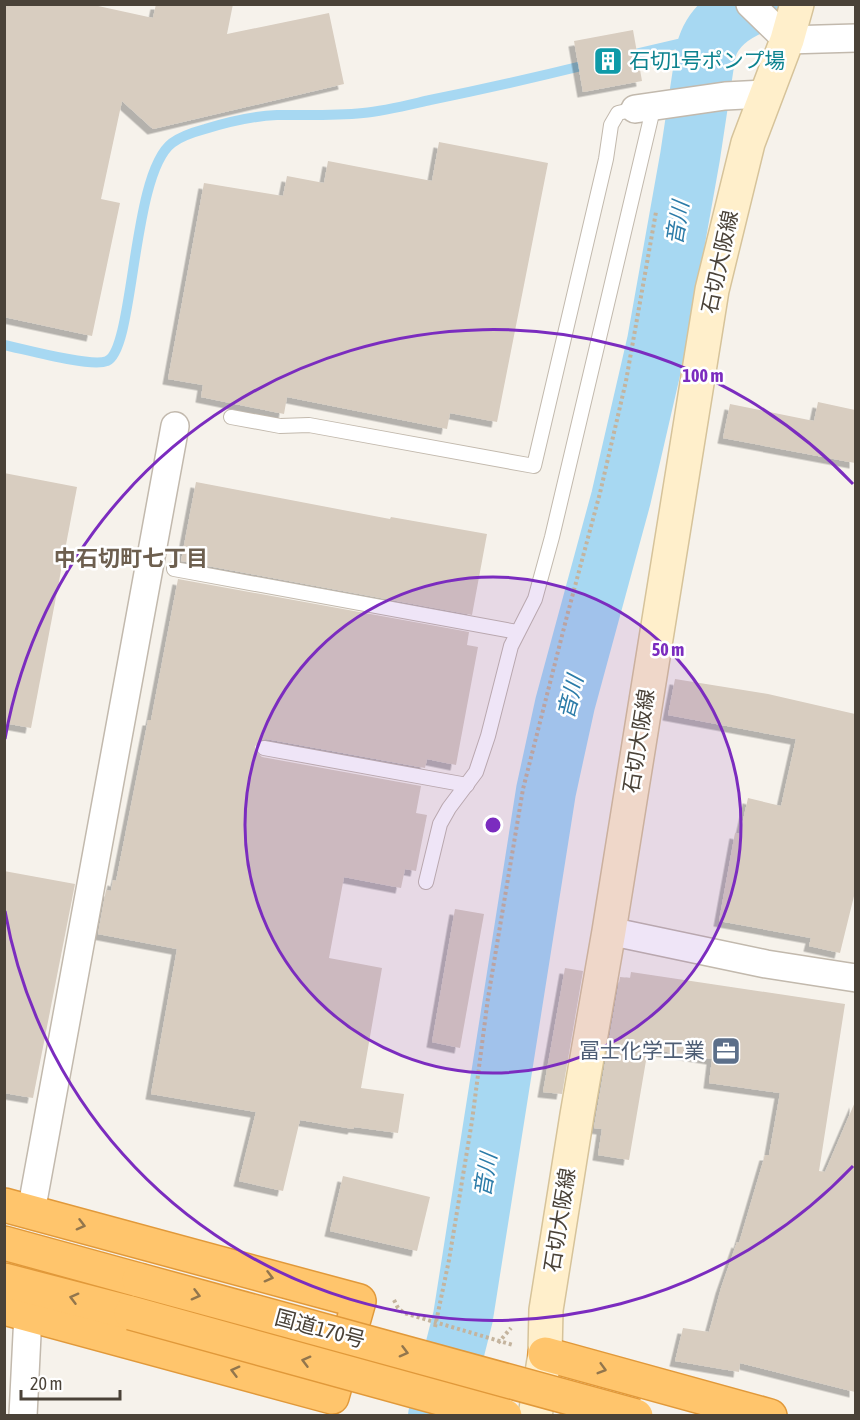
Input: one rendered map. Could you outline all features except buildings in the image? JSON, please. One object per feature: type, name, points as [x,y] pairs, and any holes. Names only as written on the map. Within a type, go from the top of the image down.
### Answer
[{"type":"highway","points":[[16,1311],[332,1397],[359,1301],[18,1208]]},
{"type":"highway","name":"国道170号","points":[[4,1243],[636,1416]]},
{"type":"highway","name":"国道170号","points":[[4,1280],[505,1416]]},
{"type":"highway","points":[[545,1354],[770,1416]]},
{"type":"main road","name":"石切大阪線","points":[[535,1416],[545,1354],[546,1310],[712,290],[748,143],[765,93],[787,40],[797,4]]},
{"type":"street","points":[[750,4],[787,40],[855,38]]},
{"type":"street","points":[[655,106],[765,93]]},
{"type":"street","points":[[18,1208],[176,426]]},
{"type":"street","points":[[609,931],[766,964],[855,978]]},
{"type":"street","points":[[16,1311],[23,1416]]},
{"type":"lane","points":[[231,417],[280,426],[309,425],[534,466],[606,159],[611,125],[618,113],[655,106],[552,537],[535,599],[511,646],[488,736],[476,772],[440,824],[426,882]]},
{"type":"lane","points":[[174,569],[517,632]]},
{"type":"lane","points":[[264,748],[467,785]]},
{"type":"path","points":[[436,1322],[450,1260],[472,1121],[488,998],[523,789],[600,493],[622,399],[657,206]]},
{"type":"path","points":[[411,1315],[483,1336]]},
{"type":"waterway","name":"音川","points":[[438,1416],[463,1317],[546,791],[565,704],[621,498],[657,342],[690,157],[706,51],[713,35],[724,22],[754,4]]},
{"type":"waterway","points":[[626,56],[686,42],[708,41]]},
{"type":"waterway","points":[[703,72],[725,56]]},
{"type":"waterway","points":[[4,345],[73,360],[107,361],[116,350],[123,327],[148,189],[159,161],[172,143],[183,136],[223,124],[259,117],[341,115],[380,111],[590,64]]},
{"type":"place","name":"石切1号ポンプ場","points":[[608,61]]},
{"type":"place","name":"冨士化学工業","points":[[726,1051]]},
{"type":"district","name":"中石切町七丁目","points":[[131,558]]}]
